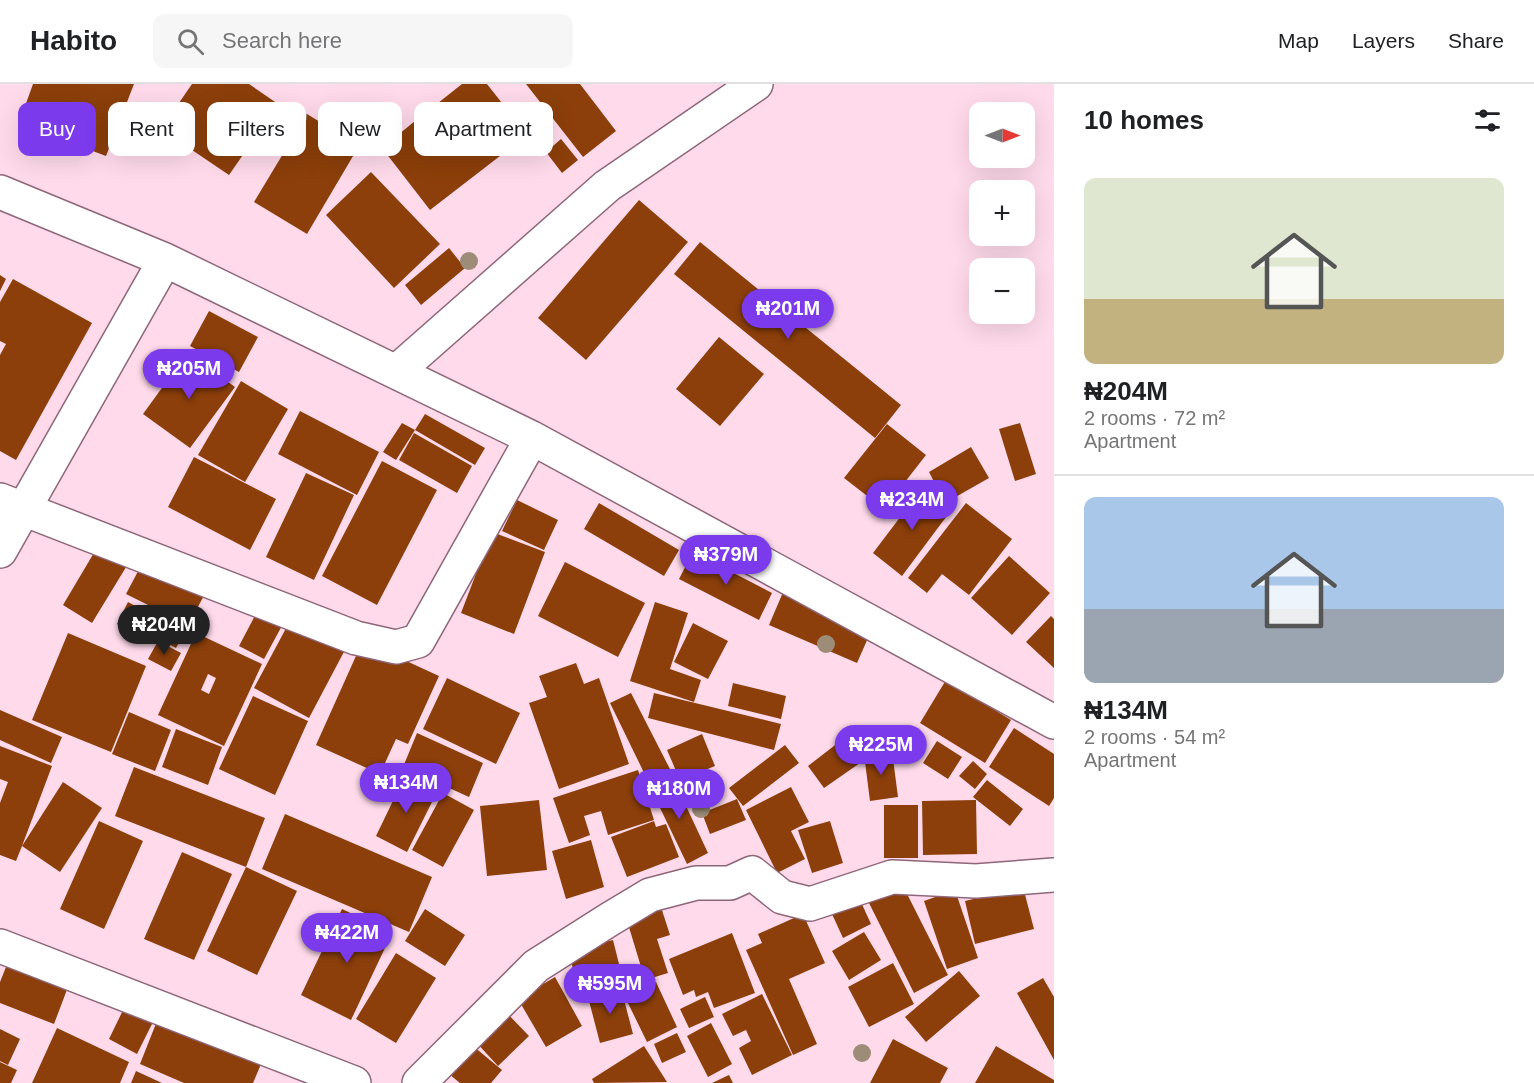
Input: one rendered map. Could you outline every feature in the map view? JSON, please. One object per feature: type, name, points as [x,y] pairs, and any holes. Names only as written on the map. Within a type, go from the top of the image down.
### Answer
[{"type":"street","points":[[396,372],[607,186],[756,84]]},
{"type":"street","points":[[0,192],[165,260],[532,438],[1054,722]]},
{"type":"street","points":[[0,551],[12,505],[165,260]]},
{"type":"street","points":[[12,505],[356,638],[396,647],[418,641],[532,438]]},
{"type":"street","points":[[419,1083],[536,966],[650,895],[696,883],[730,883],[752,873],[782,897],[810,904],[892,877],[976,882],[1054,875]]},
{"type":"street","points":[[0,946],[354,1083]]},
{"type":"building","points":[[33,84],[134,84],[127,102],[108,102],[108,151],[106,156],[96,152],[96,102],[27,102]]},
{"type":"building","points":[[192,84],[249,84],[275,102],[207,102],[207,156],[242,156],[229,175],[195,152],[195,102],[180,102]]},
{"type":"building","points":[[462,84],[487,84],[501,102],[439,102]]},
{"type":"building","points":[[526,84],[580,84],[616,131],[583,157],[553,119],[553,102],[540,102]]},
{"type":"building","points":[[307,114],[318,121],[318,156],[353,156],[307,234],[254,202],[282,156],[306,156]]},
{"type":"building","points":[[414,122],[414,156],[500,156],[430,210],[388,156],[402,156],[402,132]]},
{"type":"building","points":[[561,139],[578,160],[562,173],[549,156],[553,156],[553,146]]},
{"type":"building","points":[[371,172],[440,244],[394,288],[326,215]]},
{"type":"building","points":[[639,200],[688,242],[586,360],[538,318]]},
{"type":"building","points":[[700,242],[901,405],[875,438],[674,274]]},
{"type":"building","points":[[449,248],[465,268],[421,305],[405,285]]},
{"type":"building","points":[[0,275],[6,279],[0,291]]},
{"type":"building","points":[[13,279],[92,323],[16,460],[0,451],[0,355],[6,344],[0,341],[0,302]]},
{"type":"building","points":[[209,311],[258,337],[239,372],[190,346]]},
{"type":"building","points":[[719,337],[764,374],[720,426],[676,389]]},
{"type":"building","points":[[188,352],[235,387],[190,448],[143,414]]},
{"type":"building","points":[[241,381],[288,409],[245,482],[198,455]]},
{"type":"building","points":[[300,411],[379,452],[357,495],[278,454]]},
{"type":"building","points":[[425,414],[485,448],[475,465],[415,430]]},
{"type":"building","points":[[402,423],[415,430],[396,460],[383,452]]},
{"type":"building","points":[[1020,423],[1036,474],[1015,481],[999,429]]},
{"type":"building","points":[[887,424],[926,455],[884,509],[844,478]]},
{"type":"building","points":[[414,433],[472,466],[457,493],[399,460]]},
{"type":"building","points":[[971,447],[989,478],[945,503],[929,472]]},
{"type":"building","points":[[194,457],[276,499],[250,550],[168,507]]},
{"type":"building","points":[[382,461],[437,490],[377,605],[322,576]]},
{"type":"building","points":[[306,473],[354,495],[314,580],[266,557]]},
{"type":"building","points":[[923,487],[952,509],[902,576],[873,553]]},
{"type":"building","points":[[517,500],[558,520],[544,550],[502,531]]},
{"type":"building","points":[[599,503],[679,550],[664,576],[584,529]]},
{"type":"building","points":[[966,503],[1012,539],[969,595],[942,574],[927,593],[908,578]]},
{"type":"building","points":[[492,532],[545,552],[514,634],[461,613]]},
{"type":"building","points":[[101,541],[131,559],[92,623],[63,605]]},
{"type":"building","points":[[693,552],[772,593],[759,620],[679,579]]},
{"type":"building","points":[[1009,556],[1050,593],[1012,635],[971,598]]},
{"type":"building","points":[[145,558],[207,590],[176,648],[146,632],[158,610],[126,594]]},
{"type":"building","points":[[565,562],[645,603],[618,657],[538,616]]},
{"type":"building","points":[[784,590],[872,629],[857,663],[769,625]]},
{"type":"building","points":[[128,602],[152,615],[140,637],[117,624]]},
{"type":"building","points":[[655,602],[688,613],[670,669],[701,680],[694,702],[630,681]]},
{"type":"building","points":[[259,608],[284,622],[264,659],[239,646]]},
{"type":"building","points":[[1051,616],[1054,619],[1054,668],[1026,642]]},
{"type":"building","points":[[291,619],[346,648],[309,718],[254,688]]},
{"type":"building","points":[[693,623],[728,641],[708,679],[674,662]]},
{"type":"building","points":[[68,633],[146,666],[111,752],[32,720]]},
{"type":"building","points":[[196,633],[262,664],[224,746],[158,715]],"holes":[[[208,674],[216,678],[209,694],[201,690]]]},
{"type":"building","points":[[158,641],[181,653],[171,671],[148,659]]},
{"type":"building","points":[[360,647],[389,653],[439,676],[408,744],[396,739],[380,774],[316,745]]},
{"type":"building","points":[[576,663],[584,684],[599,678],[629,764],[559,789],[529,703],[547,697],[539,676]]},
{"type":"building","points":[[447,678],[520,713],[496,764],[423,729]]},
{"type":"building","points":[[946,680],[1011,720],[985,763],[920,723]]},
{"type":"building","points":[[733,683],[786,696],[781,719],[728,706]]},
{"type":"building","points":[[631,693],[672,773],[650,785],[610,703]]},
{"type":"building","points":[[654,693],[781,724],[774,750],[648,718]]},
{"type":"building","points":[[253,696],[308,721],[275,795],[219,769]]},
{"type":"building","points":[[0,710],[62,737],[51,763],[0,740]]},
{"type":"building","points":[[129,712],[171,730],[155,771],[112,754]]},
{"type":"building","points":[[1014,728],[1054,754],[1054,798],[1049,806],[989,767]]},
{"type":"building","points":[[176,729],[222,747],[208,785],[162,767]]},
{"type":"building","points":[[417,733],[483,763],[469,797],[403,767]]},
{"type":"building","points":[[702,734],[715,766],[680,780],[667,750]]},
{"type":"building","points":[[843,739],[860,763],[824,788],[808,766]]},
{"type":"building","points":[[937,741],[962,757],[948,779],[923,763]]},
{"type":"building","points":[[785,745],[799,763],[743,806],[729,788]]},
{"type":"building","points":[[0,746],[52,766],[16,861],[0,855],[0,803],[8,782],[0,779]]},
{"type":"building","points":[[892,751],[898,797],[870,801],[864,754]]},
{"type":"building","points":[[973,761],[987,774],[975,789],[959,776]]},
{"type":"building","points":[[134,767],[265,818],[246,867],[115,816]]},
{"type":"building","points":[[638,770],[654,820],[608,835],[601,811],[584,816],[590,835],[569,843],[553,798]]},
{"type":"building","points":[[405,776],[437,792],[407,852],[376,836]]},
{"type":"building","points":[[672,776],[708,853],[687,864],[650,787]]},
{"type":"building","points":[[987,780],[1023,809],[1010,826],[973,797]]},
{"type":"building","points":[[63,782],[102,808],[60,872],[22,846]]},
{"type":"building","points":[[791,787],[809,822],[791,831],[805,859],[777,873],[746,810]]},
{"type":"building","points":[[443,793],[474,810],[443,867],[412,850]]},
{"type":"building","points":[[737,799],[746,820],[710,834],[702,813]]},
{"type":"building","points":[[539,800],[547,870],[487,876],[480,806]]},
{"type":"building","points":[[976,800],[977,854],[923,855],[922,801]]},
{"type":"building","points":[[884,805],[918,805],[918,858],[884,858]]},
{"type":"building","points":[[285,814],[432,877],[409,932],[262,869]]},
{"type":"building","points":[[99,821],[143,841],[104,929],[60,909]]},
{"type":"building","points":[[654,821],[656,827],[666,824],[679,857],[627,877],[611,837]]},
{"type":"building","points":[[830,821],[843,863],[812,873],[798,830]]},
{"type":"building","points":[[591,840],[604,887],[566,899],[552,851]]},
{"type":"building","points":[[182,852],[232,874],[194,960],[144,939]]},
{"type":"building","points":[[246,867],[297,891],[257,975],[207,951]]},
{"type":"building","points":[[902,884],[948,975],[914,993],[868,901]]},
{"type":"building","points":[[1023,887],[1034,929],[975,944],[965,901]]},
{"type":"building","points":[[955,890],[978,958],[947,969],[924,901]]},
{"type":"building","points":[[860,900],[871,924],[843,938],[832,914]]},
{"type":"building","points":[[660,904],[670,935],[657,939],[668,973],[645,980],[625,914]]},
{"type":"building","points":[[342,909],[392,933],[351,1020],[301,995]]},
{"type":"building","points":[[425,909],[465,935],[445,966],[405,941]]},
{"type":"building","points":[[803,914],[825,963],[789,979],[817,1044],[793,1055],[746,950],[762,943],[758,934]]},
{"type":"building","points":[[864,932],[881,960],[849,980],[832,951]]},
{"type":"building","points":[[732,933],[755,993],[714,1008],[708,992],[696,997],[694,990],[683,995],[669,959]]},
{"type":"building","points":[[613,940],[621,972],[576,983],[569,951]]},
{"type":"building","points":[[396,953],[436,978],[396,1043],[356,1019]]},
{"type":"building","points":[[8,962],[68,987],[54,1024],[0,1003],[0,982]]},
{"type":"building","points":[[893,963],[914,1004],[869,1027],[848,987]]},
{"type":"building","points":[[959,971],[980,996],[926,1042],[905,1017]]},
{"type":"building","points":[[555,977],[582,1026],[546,1047],[518,999]]},
{"type":"building","points":[[1043,978],[1054,997],[1054,1060],[1017,993]]},
{"type":"building","points":[[656,982],[677,1027],[647,1042],[625,997]]},
{"type":"building","points":[[621,988],[633,1034],[600,1043],[588,997]]},
{"type":"building","points":[[762,994],[792,1055],[752,1075],[739,1048],[751,1041],[746,1030],[733,1036],[722,1014]]},
{"type":"building","points":[[705,997],[714,1017],[689,1028],[680,1009]]},
{"type":"building","points":[[126,1004],[155,1018],[137,1054],[109,1039]]},
{"type":"building","points":[[504,1010],[529,1036],[498,1066],[474,1040]]},
{"type":"building","points":[[157,1021],[261,1064],[253,1083],[184,1083],[140,1064]]},
{"type":"building","points":[[711,1023],[732,1064],[708,1077],[687,1036]]},
{"type":"building","points":[[57,1028],[129,1062],[120,1083],[32,1083]]},
{"type":"building","points":[[0,1029],[20,1039],[8,1065],[0,1061]]},
{"type":"building","points":[[677,1033],[686,1052],[662,1063],[654,1044]]},
{"type":"building","points":[[893,1039],[948,1068],[940,1083],[870,1083]]},
{"type":"building","points":[[473,1046],[502,1070],[491,1083],[460,1083],[449,1074]]},
{"type":"building","points":[[644,1046],[667,1082],[594,1083],[592,1079]]},
{"type":"building","points":[[996,1046],[1054,1080],[1054,1083],[975,1083]]},
{"type":"building","points":[[0,1062],[17,1070],[11,1083],[0,1083]]},
{"type":"building","points":[[136,1071],[162,1083],[131,1083]]},
{"type":"building","points":[[729,1075],[733,1083],[712,1083]]}]
